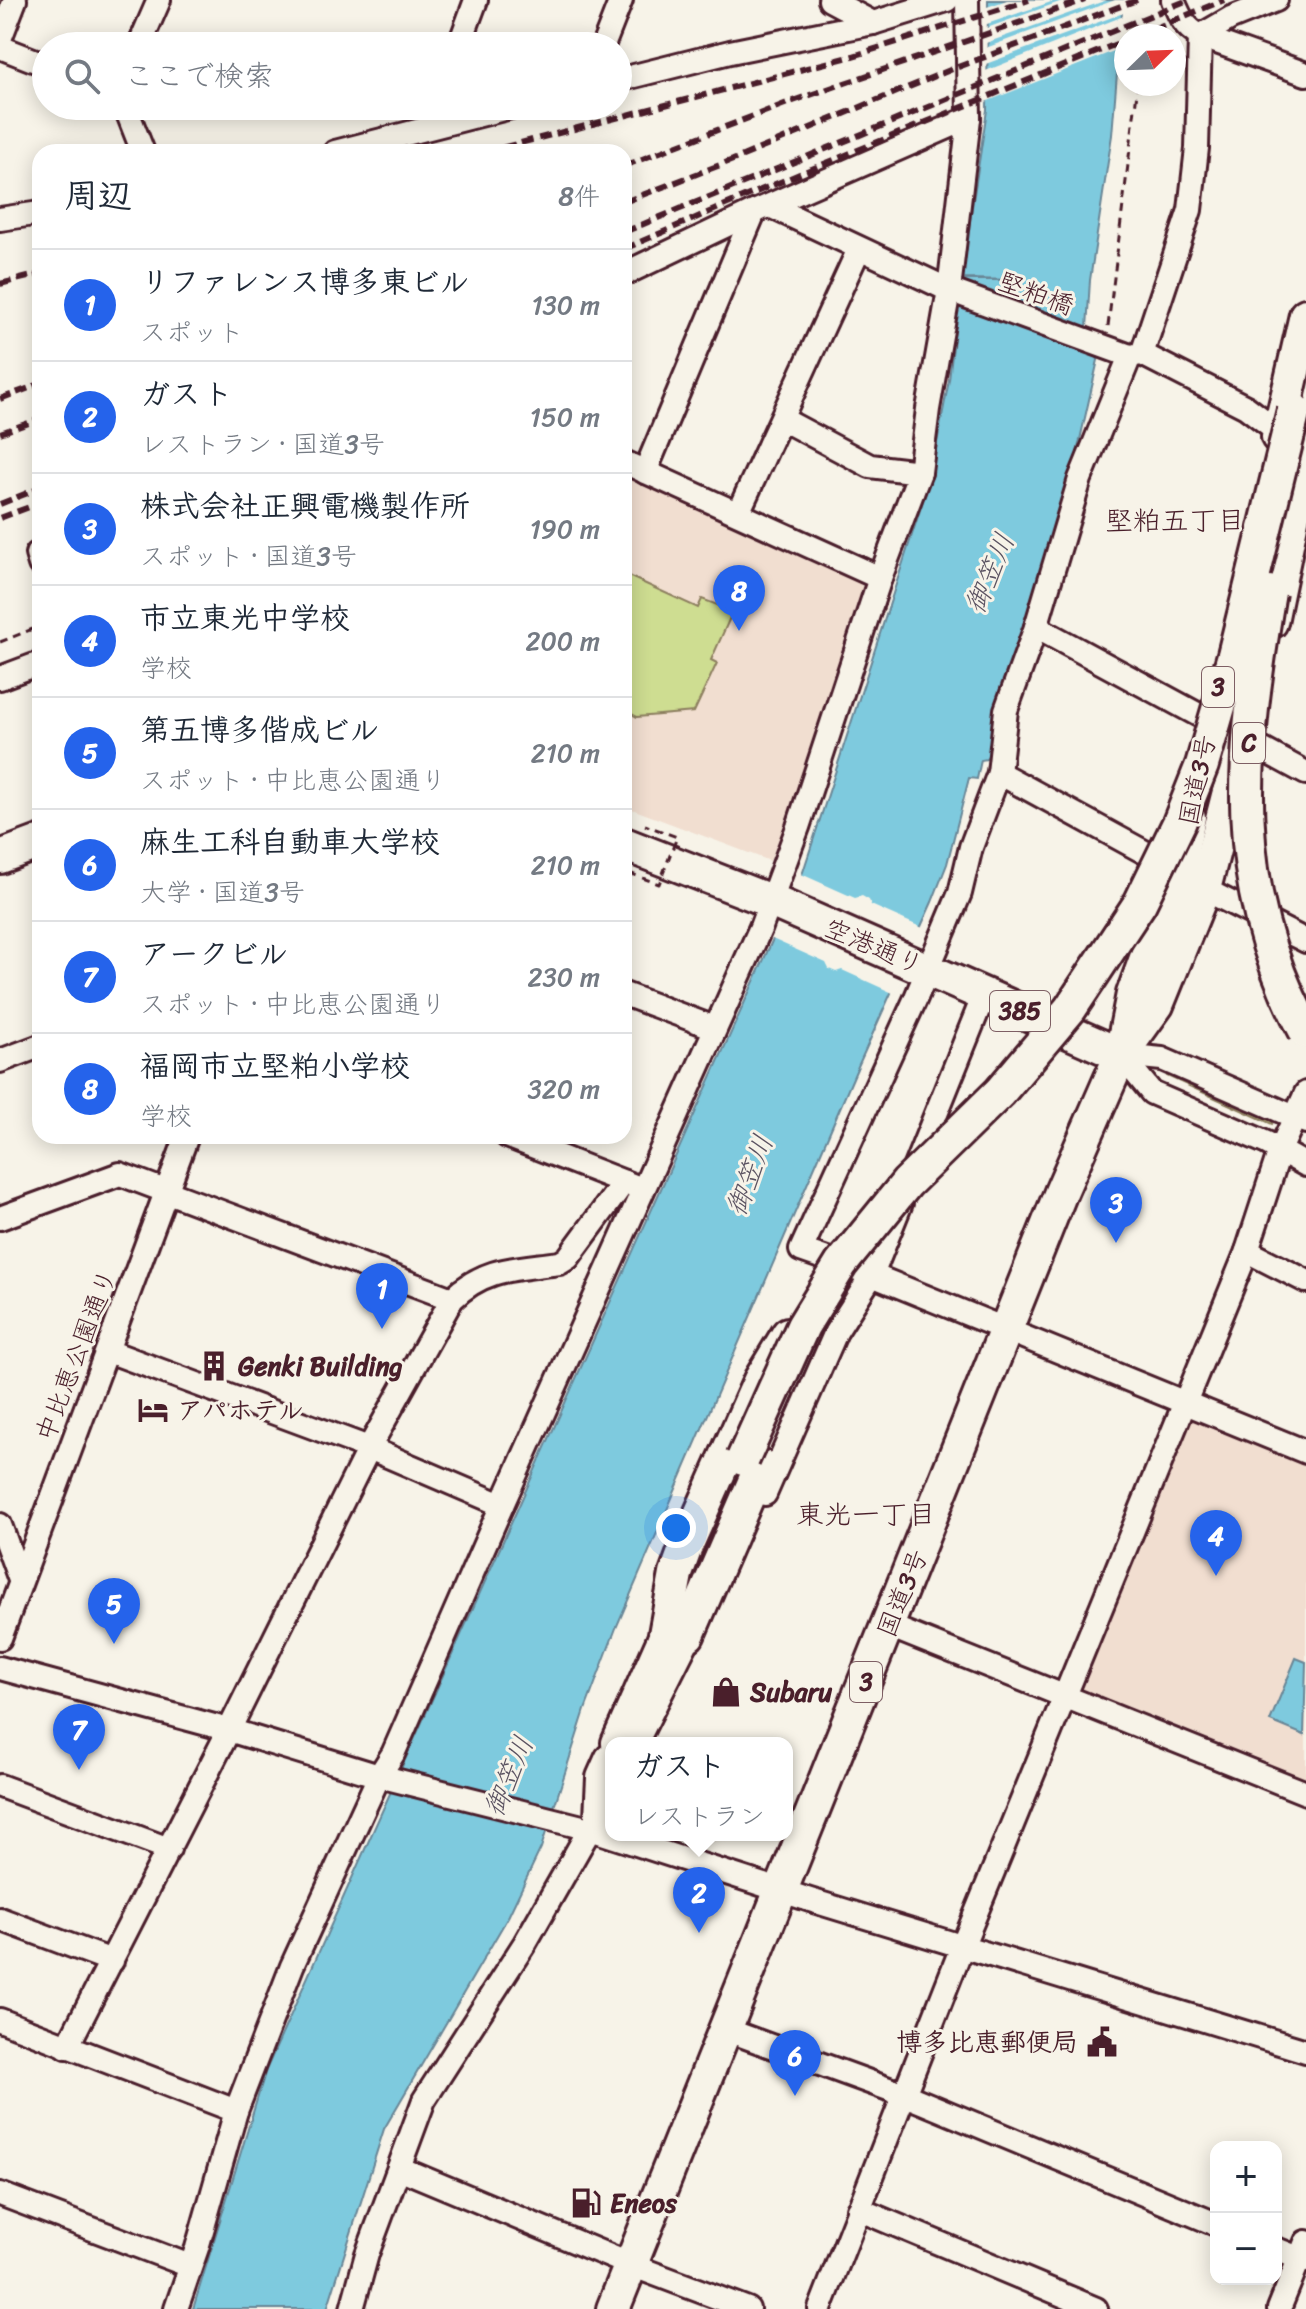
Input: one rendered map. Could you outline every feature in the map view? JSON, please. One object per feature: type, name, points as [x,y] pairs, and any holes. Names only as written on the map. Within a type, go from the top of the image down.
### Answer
[{"type":"highway","name":"国道3号","points":[[1121,1055],[1157,1005],[1204,889],[1262,665],[1299,433],[1306,315]]},
{"type":"highway","name":"C","points":[[1306,358],[1299,433],[1254,693],[1246,774],[1246,826],[1257,907],[1281,980],[1306,1034]]},
{"type":"highway","name":"国道3号","points":[[613,2309],[1005,1330],[1121,1055],[1133,994],[1177,873],[1209,720],[1299,433]]},
{"type":"highway","points":[[676,1637],[803,1326],[841,1264],[907,1183],[1000,1092],[1070,1009],[1140,903],[1179,823],[1202,765],[1299,433]]},
{"type":"highway","points":[[621,1737],[676,1637],[705,1592],[820,1333],[855,1273],[918,1194],[1013,1104],[1087,1016],[1110,983],[1152,907],[1189,826],[1209,766],[1299,433]]},
{"type":"highway","points":[[0,857],[32,845]]},
{"type":"highway","name":"空港通り","points":[[633,847],[774,903],[1121,1055]]},
{"type":"street","points":[[0,39],[15,0]]},
{"type":"street","points":[[145,32],[159,0]]},
{"type":"street","points":[[464,32],[476,0]]},
{"type":"street","points":[[608,32],[621,0]]},
{"type":"street","points":[[830,0],[873,23]]},
{"type":"street","points":[[632,76],[730,52],[873,23],[947,0]]},
{"type":"street","points":[[176,2309],[236,2111],[292,1966],[379,1776],[393,1754],[502,1505],[633,1186],[715,1028],[774,903],[880,578],[920,472],[949,290],[969,118],[967,0]]},
{"type":"street","points":[[1173,0],[1182,22],[1189,30],[1306,74]]},
{"type":"street","points":[[1200,36],[1231,18],[1276,0]]},
{"type":"street","points":[[1200,36],[1197,148],[1190,210],[1136,355],[1080,479],[1036,627],[1006,710],[999,773],[971,847],[960,893],[924,967],[801,1250],[872,1275],[1306,1452]]},
{"type":"street","points":[[0,47],[32,60]]},
{"type":"street","points":[[632,270],[969,118]]},
{"type":"street","points":[[130,120],[140,144]]},
{"type":"street","points":[[430,128],[433,120]]},
{"type":"street","points":[[367,144],[461,120]]},
{"type":"street","points":[[645,472],[762,209]]},
{"type":"street","name":"堅粕橋","points":[[762,209],[949,290],[1105,348],[1136,355],[1299,433]]},
{"type":"street","points":[[0,219],[32,214]]},
{"type":"street","points":[[738,513],[859,249]]},
{"type":"street","points":[[782,419],[870,466],[920,472]]},
{"type":"street","points":[[632,466],[880,578]]},
{"type":"street","points":[[1036,627],[1306,773]]},
{"type":"street","points":[[0,678],[32,666]]},
{"type":"street","points":[[999,773],[1148,854],[1204,889],[1306,941]]},
{"type":"street","points":[[638,1737],[676,1637],[716,1598],[836,1332],[872,1275],[984,995]]},
{"type":"street","points":[[632,997],[715,1028]]},
{"type":"street","points":[[0,1061],[32,1049]]},
{"type":"street","name":"空港通り","points":[[1121,1055],[1162,1059],[1300,1119]]},
{"type":"street","name":"空港通り","points":[[1121,1055],[1152,1093],[1280,1150],[1306,1165]]},
{"type":"street","points":[[820,2309],[962,1947],[1247,1251],[1280,1150],[1300,1119],[1306,1093]]},
{"type":"street","name":"中比恵公園通り","points":[[0,1638],[184,1144]]},
{"type":"street","points":[[527,1144],[633,1186]]},
{"type":"street","points":[[0,1218],[120,1174],[452,1299]]},
{"type":"street","points":[[105,2074],[82,2065],[77,2050],[112,1961],[369,1448],[452,1299],[465,1286],[490,1273],[560,1263],[633,1186]]},
{"type":"street","points":[[1247,1251],[1306,1281]]},
{"type":"street","points":[[108,1351],[369,1448],[502,1505]]},
{"type":"street","points":[[0,1525],[20,1580]]},
{"type":"street","points":[[889,1626],[1306,1793]]},
{"type":"street","points":[[0,1668],[229,1730],[379,1776],[603,1796],[525,1943],[424,2100],[367,2254],[352,2309]]},
{"type":"street","points":[[0,1786],[169,1849]]},
{"type":"street","points":[[688,1841],[781,1890],[1306,2051]]},
{"type":"street","points":[[0,1919],[112,1961]]},
{"type":"street","points":[[0,2020],[236,2111]]},
{"type":"street","points":[[727,2030],[905,2095],[1210,2222]]},
{"type":"street","points":[[399,2168],[631,2265],[748,2309]]},
{"type":"street","points":[[0,2194],[190,2266]]},
{"type":"street","points":[[858,2209],[1096,2309]]},
{"type":"street","points":[[1279,2309],[1304,2254],[1282,2250]]},
{"type":"path","points":[[1105,348],[1136,96]]},
{"type":"path","points":[[0,642],[32,629]]},
{"type":"path","points":[[677,837],[659,884],[633,847],[677,837]]},
{"type":"shaded area","points":[[632,474],[855,576],[868,595],[770,861],[632,809]]},
{"type":"shaded area","points":[[1193,1419],[1306,1464],[1306,1784],[1084,1695],[1081,1687],[1188,1421]]},
{"type":"green space","points":[[632,578],[698,608],[702,599],[733,611],[711,660],[717,663],[694,712],[637,717],[632,714]]},
{"type":"green space","points":[[1168,1072],[1275,1118],[1272,1124],[1167,1076]]},
{"type":"water","name":"御笠川","points":[[988,0],[1123,0],[1121,24],[1114,24],[1115,96],[1112,135],[1090,280],[1087,328],[1098,360],[1072,475],[1034,611],[998,708],[987,759],[981,760],[977,779],[969,778],[947,864],[932,902],[616,1628],[585,1710],[541,1848],[508,1917],[384,2129],[327,2309],[193,2309],[266,2070],[803,872],[930,479],[949,380],[961,280],[1023,280],[961,279],[987,110]]},
{"type":"water","points":[[1296,1658],[1306,1662],[1304,1735],[1270,1721]]},
{"type":"pier","points":[[1007,0],[1057,0],[984,25],[984,8]]},
{"type":"pier","points":[[1065,0],[1107,0],[983,44],[984,29]]},
{"type":"pier","points":[[1115,0],[1127,0],[1126,12],[983,65],[983,49]]},
{"type":"pier","points":[[1126,15],[1125,24],[1114,24],[1114,51],[983,103],[983,72]]},
{"type":"pier","points":[[799,873],[855,898],[862,896],[871,905],[925,929],[895,994],[842,970],[836,972],[829,969],[826,963],[770,938]]},
{"type":"railway","points":[[632,114],[853,56],[1029,0]]},
{"type":"railway","points":[[632,163],[790,102],[1085,0]]},
{"type":"railway","points":[[632,199],[950,70],[1137,0]]},
{"type":"railway","points":[[632,229],[1188,0]]},
{"type":"railway","points":[[1165,24],[1224,0]]},
{"type":"railway","points":[[632,246],[1114,45]]},
{"type":"railway","points":[[517,144],[608,120]]},
{"type":"railway","points":[[0,284],[32,276]]},
{"type":"railway","points":[[0,399],[32,387]]},
{"type":"railway","points":[[0,433],[32,422]]},
{"type":"railway","points":[[0,504],[32,491]]},
{"type":"railway","points":[[0,518],[32,506]]},
{"type":"place","name":"福岡市立堅粕小学校","points":[[739,631]]},
{"type":"place","name":"株式会社正興電機製作所","points":[[1116,1243]]},
{"type":"place","name":"リファレンス博多東ビル","points":[[382,1329]]},
{"type":"place","name":"Genki Building","points":[[214,1366]]},
{"type":"place","name":"アパホテル","points":[[153,1410]]},
{"type":"place","name":"市立東光中学校","points":[[1216,1576]]},
{"type":"place","name":"第五博多偕成ビル","points":[[114,1644]]},
{"type":"place","name":"Subaru","points":[[726,1692]]},
{"type":"place","name":"アークビル","points":[[79,1770]]},
{"type":"place","name":"ガスト","points":[[699,1933]]},
{"type":"place","name":"博多比恵郵便局","points":[[1102,2042]]},
{"type":"place","name":"麻生工科自動車大学校","points":[[795,2096]]},
{"type":"place","name":"Eneos","points":[[586,2203]]},
{"type":"district","name":"堅粕五丁目","points":[[1175,520]]},
{"type":"district","name":"東光一丁目","points":[[866,1514]]}]
